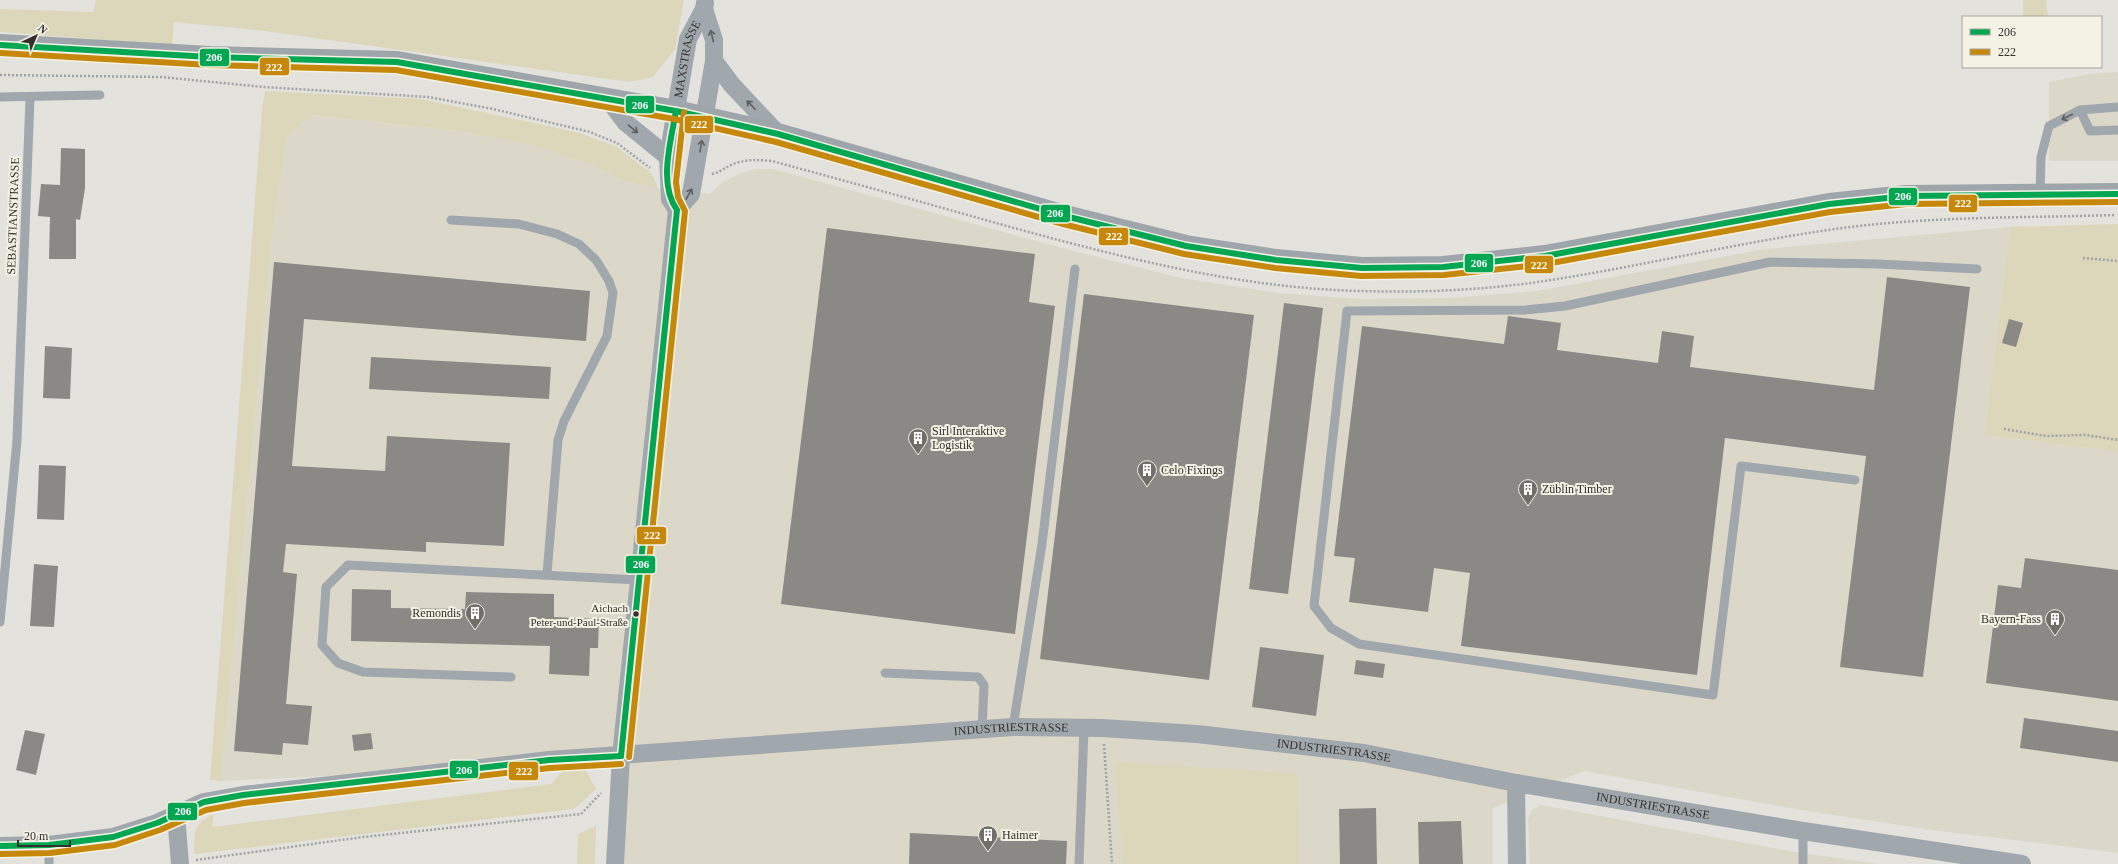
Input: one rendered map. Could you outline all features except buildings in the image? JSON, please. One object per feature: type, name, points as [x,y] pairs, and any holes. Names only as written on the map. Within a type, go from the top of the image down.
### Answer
[{"type":"main road","points":[[0,45],[210,57],[397,62],[705,116],[778,134],[1065,216],[1186,246],[1276,260],[1362,268],[1444,268],[1546,256],[1830,204],[1906,196],[2118,194]]},
{"type":"street","name":"MAXSTRASSE","points":[[704,4],[714,40],[714,61],[696,175],[691,194],[677,210],[670,199],[668,165],[688,40],[704,4]]},
{"type":"street","name":"MAXSTRASSE","points":[[714,61],[732,85],[778,134]]},
{"type":"street","points":[[608,99],[625,122],[668,165]]},
{"type":"street","points":[[615,864],[621,764],[638,580],[677,210]]},
{"type":"street","name":"INDUSTRIESTRASSE","points":[[0,846],[49,845],[113,837],[176,815],[204,802],[243,795],[549,760],[621,764],[1013,727],[1102,728],[1197,734],[1364,753],[1516,783],[1803,831],[2022,864]]},
{"type":"street","points":[[1516,783],[1517,864]]},
{"type":"street","points":[[176,815],[180,863]]},
{"type":"lane","points":[[0,97],[30,98],[100,95]]},
{"type":"lane","name":"SEBASTIANSTRASSE","points":[[0,622],[17,440],[30,98]]},
{"type":"lane","points":[[2040,195],[2041,157],[2049,126],[2080,110],[2118,107]]},
{"type":"lane","points":[[2080,110],[2090,131],[2118,130]]},
{"type":"lane","points":[[451,220],[519,224],[557,234],[579,244],[596,260],[609,280],[613,293],[607,336],[564,421],[558,440],[547,574]]},
{"type":"lane","points":[[1855,480],[1741,466],[1713,695],[1360,644],[1332,628],[1314,606],[1347,311],[1525,310],[1565,306],[1770,262],[1879,264],[1977,269]]},
{"type":"lane","points":[[1013,727],[1042,544],[1075,269]]},
{"type":"lane","points":[[511,677],[363,672],[338,663],[322,646],[326,587],[348,565],[547,574],[638,580]]},
{"type":"lane","points":[[885,673],[978,677],[984,685],[982,729]]},
{"type":"lane","points":[[1079,864],[1084,728]]},
{"type":"lane","points":[[1803,831],[1803,864]]},
{"type":"lane","points":[[49,845],[49,864]]},
{"type":"path","points":[[0,75],[161,77],[264,87],[428,97],[500,111],[590,132],[617,143],[653,170],[668,165]]},
{"type":"path","points":[[696,175],[706,176],[722,171],[735,163],[754,159],[772,161],[1062,241],[1181,270],[1278,285],[1359,291],[1450,290],[1535,282],[1661,261],[1763,240],[1837,228],[1912,220],[2118,215]]},
{"type":"path","points":[[2083,258],[2118,261]]},
{"type":"path","points":[[2004,429],[2046,436],[2086,435],[2118,440]]},
{"type":"path","points":[[1102,728],[1112,864]]},
{"type":"path","points":[[180,863],[363,836],[581,814],[621,764]]},
{"type":"shaded area","points":[[96,0],[684,0],[675,49],[653,77],[629,82],[257,30],[174,22],[172,45],[0,32],[0,9],[93,12]]},
{"type":"shaded area","points":[[2023,0],[2046,0],[2048,16],[2023,16]]},
{"type":"shaded area","points":[[2118,72],[2118,161],[2049,161],[2049,82],[2089,74]]},
{"type":"shaded area","points":[[265,91],[421,99],[580,133],[617,147],[651,173],[658,188],[626,182],[592,165],[525,143],[458,131],[312,115],[287,136],[272,235],[221,781],[210,780],[262,110]]},
{"type":"shaded area","points":[[312,115],[458,131],[525,143],[592,165],[626,182],[658,188],[710,194],[722,183],[737,175],[755,169],[773,169],[1062,248],[1181,278],[1278,293],[1360,299],[1451,298],[1537,291],[1765,249],[2010,227],[1984,435],[2118,452],[2118,853],[1932,830],[1801,810],[1584,771],[1493,808],[1493,864],[619,864],[625,762],[221,781],[272,235],[287,136]]},
{"type":"shaded area","points":[[2118,224],[2118,452],[1984,435],[2010,227]]},
{"type":"shaded area","points":[[1115,762],[1297,774],[1299,864],[1123,864]]},
{"type":"shaded area","points":[[564,770],[586,771],[596,789],[574,809],[194,854],[194,840],[198,825],[214,814],[212,827],[551,784]]},
{"type":"shaded area","points":[[1541,805],[1789,851],[1877,864],[1530,864],[1528,819],[1531,811]]},
{"type":"shaded area","points":[[596,826],[595,864],[577,864],[578,834]]},
{"type":"transit line","name":"206","points":[[0,45],[210,57],[397,62],[676,111],[778,134],[1065,216],[1186,246],[1276,260],[1362,268],[1443,267],[1545,256],[1829,204],[1906,196],[2118,194]]},
{"type":"transit line","name":"222","points":[[0,53],[210,65],[396,70],[674,119],[776,142],[1063,224],[1184,254],[1275,268],[1361,276],[1444,275],[1546,264],[1830,212],[1906,204],[2118,202]]},
{"type":"transit line","name":"206","points":[[621,756],[677,210],[671,200],[667,175],[669,149],[676,111]]},
{"type":"transit line","name":"222","points":[[629,757],[685,211],[678,197],[676,182],[684,112]]},
{"type":"transit line","name":"206","points":[[0,846],[49,845],[113,837],[157,823],[204,802],[243,795],[549,760],[621,756]]},
{"type":"transit line","name":"222","points":[[0,854],[50,853],[115,845],[160,830],[206,810],[244,803],[550,768],[621,764]]},
{"type":"place","name":"Sirl Interaktive Logistik","points":[[918,455]]},
{"type":"place","name":"Celo Fixings","points":[[1147,487]]},
{"type":"place","name":"Züblin Timber","points":[[1528,506]]},
{"type":"place","name":"Aichach Peter-und-Paul-Straße","points":[[636,614]]},
{"type":"place","name":"Remondis","points":[[475,630]]},
{"type":"place","name":"Bayern-Fass","points":[[2055,636]]},
{"type":"place","name":"Haimer","points":[[988,852]]}]
